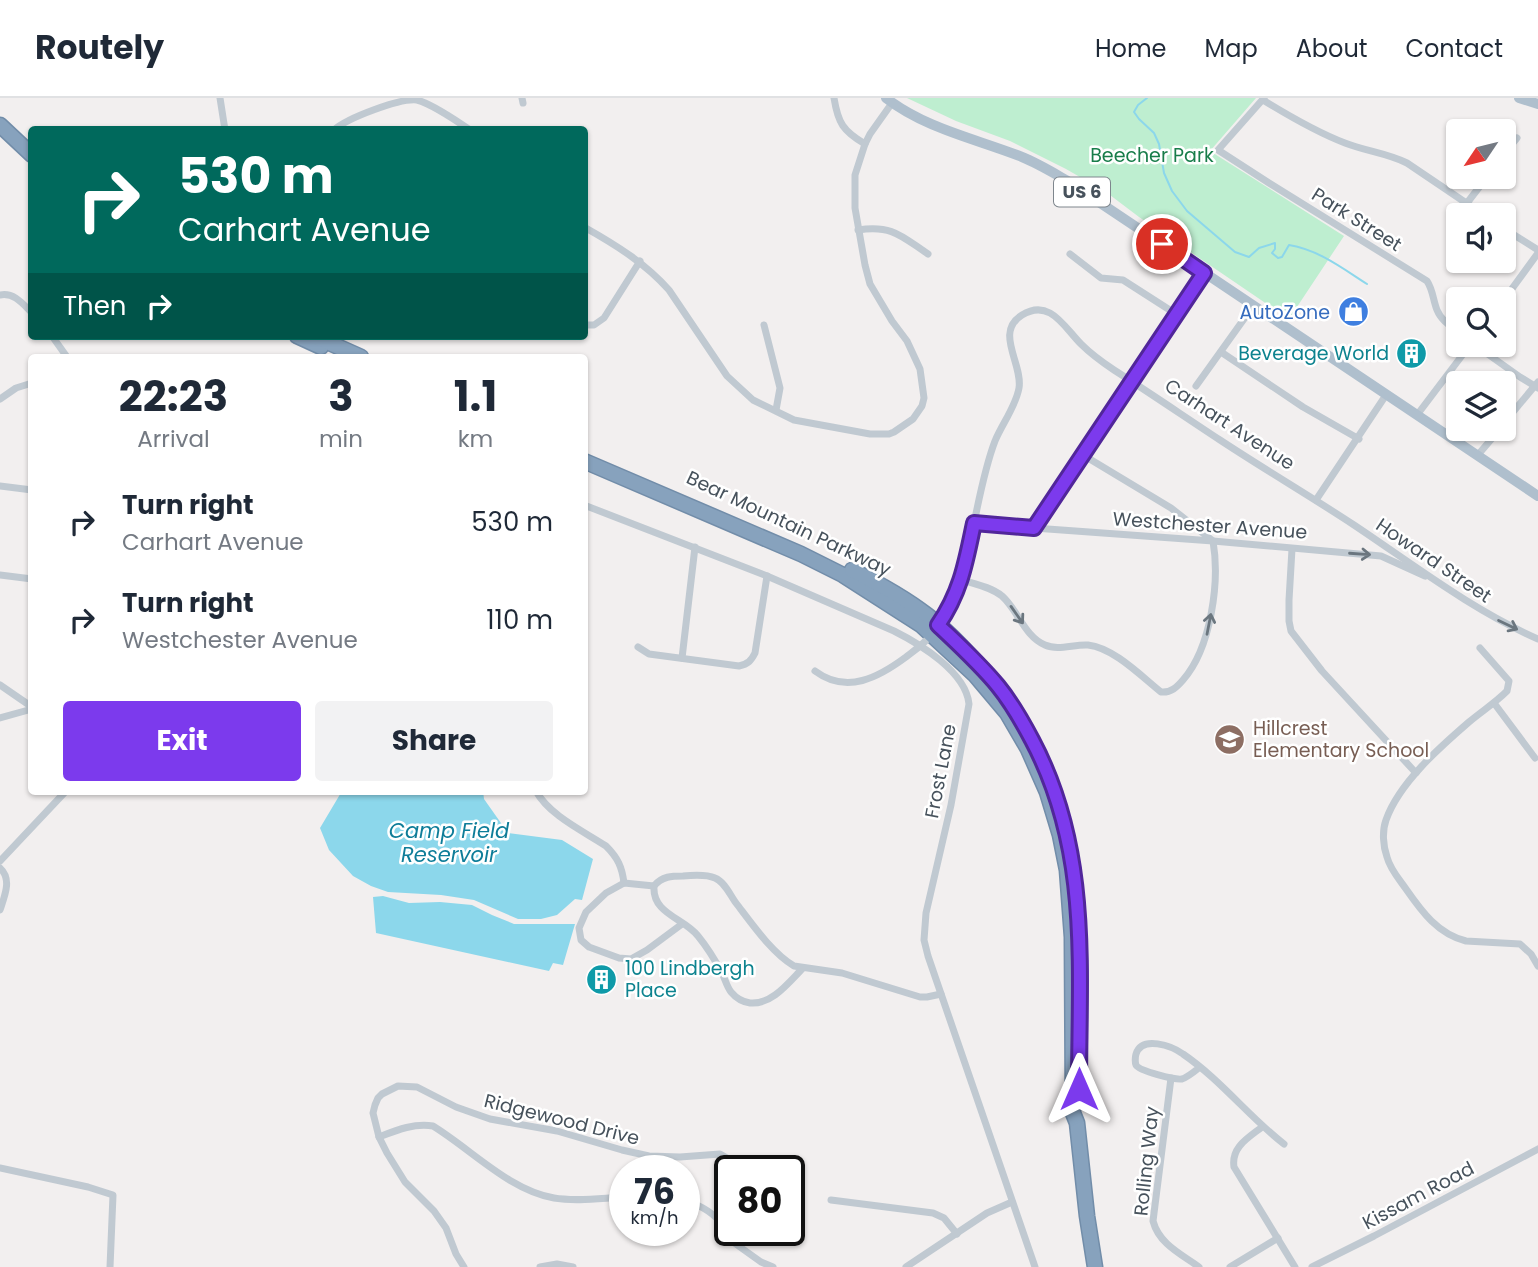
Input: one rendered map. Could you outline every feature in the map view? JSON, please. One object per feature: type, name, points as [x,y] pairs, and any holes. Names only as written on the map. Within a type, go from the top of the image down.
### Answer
[{"type":"highway","points":[[0,125],[28,151]]},
{"type":"highway","points":[[0,137],[28,162]]},
{"type":"highway","points":[[306,340],[336,354]]},
{"type":"highway","points":[[323,340],[354,354]]},
{"type":"highway","name":"Bear Mountain Parkway","points":[[588,455],[838,563],[899,596],[929,616],[935,630],[1011,720],[1034,759],[1054,812],[1065,858],[1072,937],[1072,1100],[1095,1267]]},
{"type":"highway","name":"Bear Mountain Parkway","points":[[588,463],[824,564],[921,625],[935,630]]},
{"type":"main road","points":[[1519,98],[1538,104]]},
{"type":"main road","name":"US 6","points":[[889,100],[940,128],[1025,158],[1066,180],[1538,496]]},
{"type":"street","points":[[220,98],[224,126]]},
{"type":"street","points":[[834,98],[841,124],[865,144]]},
{"type":"street","points":[[338,126],[362,114],[411,99],[423,102],[463,126]]},
{"type":"street","points":[[1264,99],[1323,134],[1407,163],[1466,203]]},
{"type":"street","name":"Park Street","points":[[1264,99],[1219,150],[1427,281],[1437,309],[1446,321]]},
{"type":"street","points":[[588,229],[640,261],[669,290],[727,376],[753,400],[794,420],[855,432],[889,434],[913,419],[924,398],[920,369],[907,341],[870,284],[855,208],[855,175],[865,144],[889,100]]},
{"type":"street","points":[[858,230],[892,230],[928,254]]},
{"type":"street","points":[[1514,287],[1537,257],[1516,239]]},
{"type":"street","points":[[1070,254],[1101,278],[1123,280],[1176,314]]},
{"type":"street","points":[[588,325],[594,325],[604,318],[640,261]]},
{"type":"street","points":[[1034,528],[1204,273]]},
{"type":"street","points":[[0,295],[12,296],[28,309]]},
{"type":"street","points":[[1196,386],[1254,305]]},
{"type":"street","name":"Carhart Avenue","points":[[935,630],[946,614],[961,580],[991,452],[1018,392],[1019,373],[1012,351],[1011,329],[1019,317],[1031,310],[1048,311],[1093,355],[1221,441],[1316,500]]},
{"type":"street","points":[[764,325],[780,388],[776,410]]},
{"type":"street","points":[[1221,352],[1303,407],[1359,439]]},
{"type":"street","points":[[1417,415],[1463,357]]},
{"type":"street","points":[[1492,357],[1537,385],[1516,409]]},
{"type":"street","points":[[0,399],[16,388],[28,384]]},
{"type":"street","points":[[1316,500],[1386,395]]},
{"type":"street","points":[[1478,456],[1490,441]]},
{"type":"street","points":[[961,580],[988,588],[1004,598],[1031,634],[1047,646],[1085,645],[1112,653],[1161,692],[1170,691],[1180,684],[1198,661],[1206,640],[1214,584],[1213,541],[1171,508],[1083,455]]},
{"type":"street","points":[[0,486],[28,490]]},
{"type":"street","name":"Howard Street","points":[[1316,500],[1490,616],[1538,639]]},
{"type":"street","name":"Frost Lane","points":[[588,507],[695,547],[879,623],[933,654],[956,676],[966,691],[969,704],[951,806],[926,913],[924,940],[1035,1267]]},
{"type":"street","name":"Westchester Avenue","points":[[974,523],[1381,556],[1438,582]]},
{"type":"street","points":[[682,658],[695,547]]},
{"type":"street","points":[[1292,549],[1289,600],[1291,631],[1322,671],[1416,773]]},
{"type":"street","points":[[0,575],[28,578]]},
{"type":"street","points":[[638,647],[649,654],[746,665],[755,653],[767,576]]},
{"type":"street","points":[[816,671],[825,678],[837,681],[864,680],[884,672],[921,646],[935,630]]},
{"type":"street","points":[[1480,648],[1509,681],[1508,688],[1408,781],[1385,821],[1384,846],[1392,870],[1418,906],[1440,930],[1466,941],[1520,944],[1531,954],[1538,966]]},
{"type":"street","points":[[0,685],[28,705]]},
{"type":"street","points":[[1494,703],[1535,758]]},
{"type":"street","points":[[0,718],[28,709]]},
{"type":"street","points":[[0,860],[62,795]]},
{"type":"street","points":[[538,795],[550,810],[614,854],[620,862],[624,883]]},
{"type":"street","points":[[0,868],[7,878],[0,910]]},
{"type":"street","points":[[803,968],[778,993],[768,999],[752,1003],[741,1000],[731,992],[694,931],[668,915],[658,904],[653,893],[654,886],[657,881],[673,876],[697,875],[715,878],[724,885],[757,930],[794,966],[842,973],[920,997],[941,994]]},
{"type":"street","points":[[654,886],[624,883],[606,892],[586,912],[579,928],[581,940],[589,947],[619,958],[631,959],[682,924]]},
{"type":"street","points":[[1200,1067],[1185,1078],[1171,1078],[1140,1069],[1136,1066],[1135,1055],[1138,1050],[1152,1044],[1177,1049],[1200,1067],[1262,1127],[1284,1144]]},
{"type":"street","name":"Rolling Way","points":[[1171,1078],[1153,1221],[1155,1231],[1163,1242],[1199,1267]]},
{"type":"street","name":"Ridgewood Drive","points":[[379,1137],[373,1114],[378,1098],[398,1086],[417,1087],[456,1107],[490,1119],[556,1131],[649,1156],[722,1155]]},
{"type":"street","points":[[464,1267],[446,1227],[404,1181],[379,1137],[408,1127],[433,1126],[525,1189],[552,1198],[609,1198]]},
{"type":"street","points":[[1262,1127],[1238,1147],[1234,1154],[1234,1167],[1295,1267]]},
{"type":"street","name":"Kissam Road","points":[[1312,1267],[1538,1149]]},
{"type":"street","points":[[0,1168],[113,1195],[110,1267]]},
{"type":"street","points":[[831,1200],[933,1213],[944,1218],[957,1234]]},
{"type":"street","points":[[906,1267],[987,1213],[1012,1202]]},
{"type":"street","points":[[1230,1267],[1278,1238]]},
{"type":"street","points":[[739,1246],[773,1267]]},
{"type":"street","points":[[540,1267],[557,1264],[573,1267]]},
{"type":"green space","name":"Beecher Park","points":[[907,98],[1256,98],[1210,151],[1344,236],[1289,319],[1106,192],[1010,141],[956,121]]},
{"type":"water","name":"Camp Field Reservoir","points":[[340,795],[484,795],[508,833],[562,840],[593,859],[582,900],[575,899],[557,915],[541,919],[518,919],[474,900],[388,892],[371,886],[353,876],[329,850],[320,828]]},
{"type":"water","name":"Camp Field Reservoir","points":[[383,896],[409,903],[472,905],[514,924],[575,924],[563,965],[553,963],[549,971],[376,933],[373,897]]},
{"type":"waterway","points":[[1147,98],[1134,112],[1154,133],[1159,144],[1164,173],[1172,191],[1187,211],[1235,252],[1249,257],[1259,248],[1275,243],[1272,253],[1278,258],[1282,257],[1289,245],[1300,247],[1330,260],[1367,284]]},
{"type":"place","name":"AutoZone","points":[[1353,312]]},
{"type":"place","name":"Beverage World","points":[[1412,353]]},
{"type":"place","name":"Hillcrest Elementary School","points":[[1230,739]]},
{"type":"place","name":"100 Lindbergh Place","points":[[602,979]]},
{"type":"route","points":[[1079,1089],[1079,914],[1072,857],[1061,811],[1040,756],[1012,705],[998,686],[938,625],[946,614],[961,580],[974,523],[1034,528],[1204,273],[1162,244]]}]
